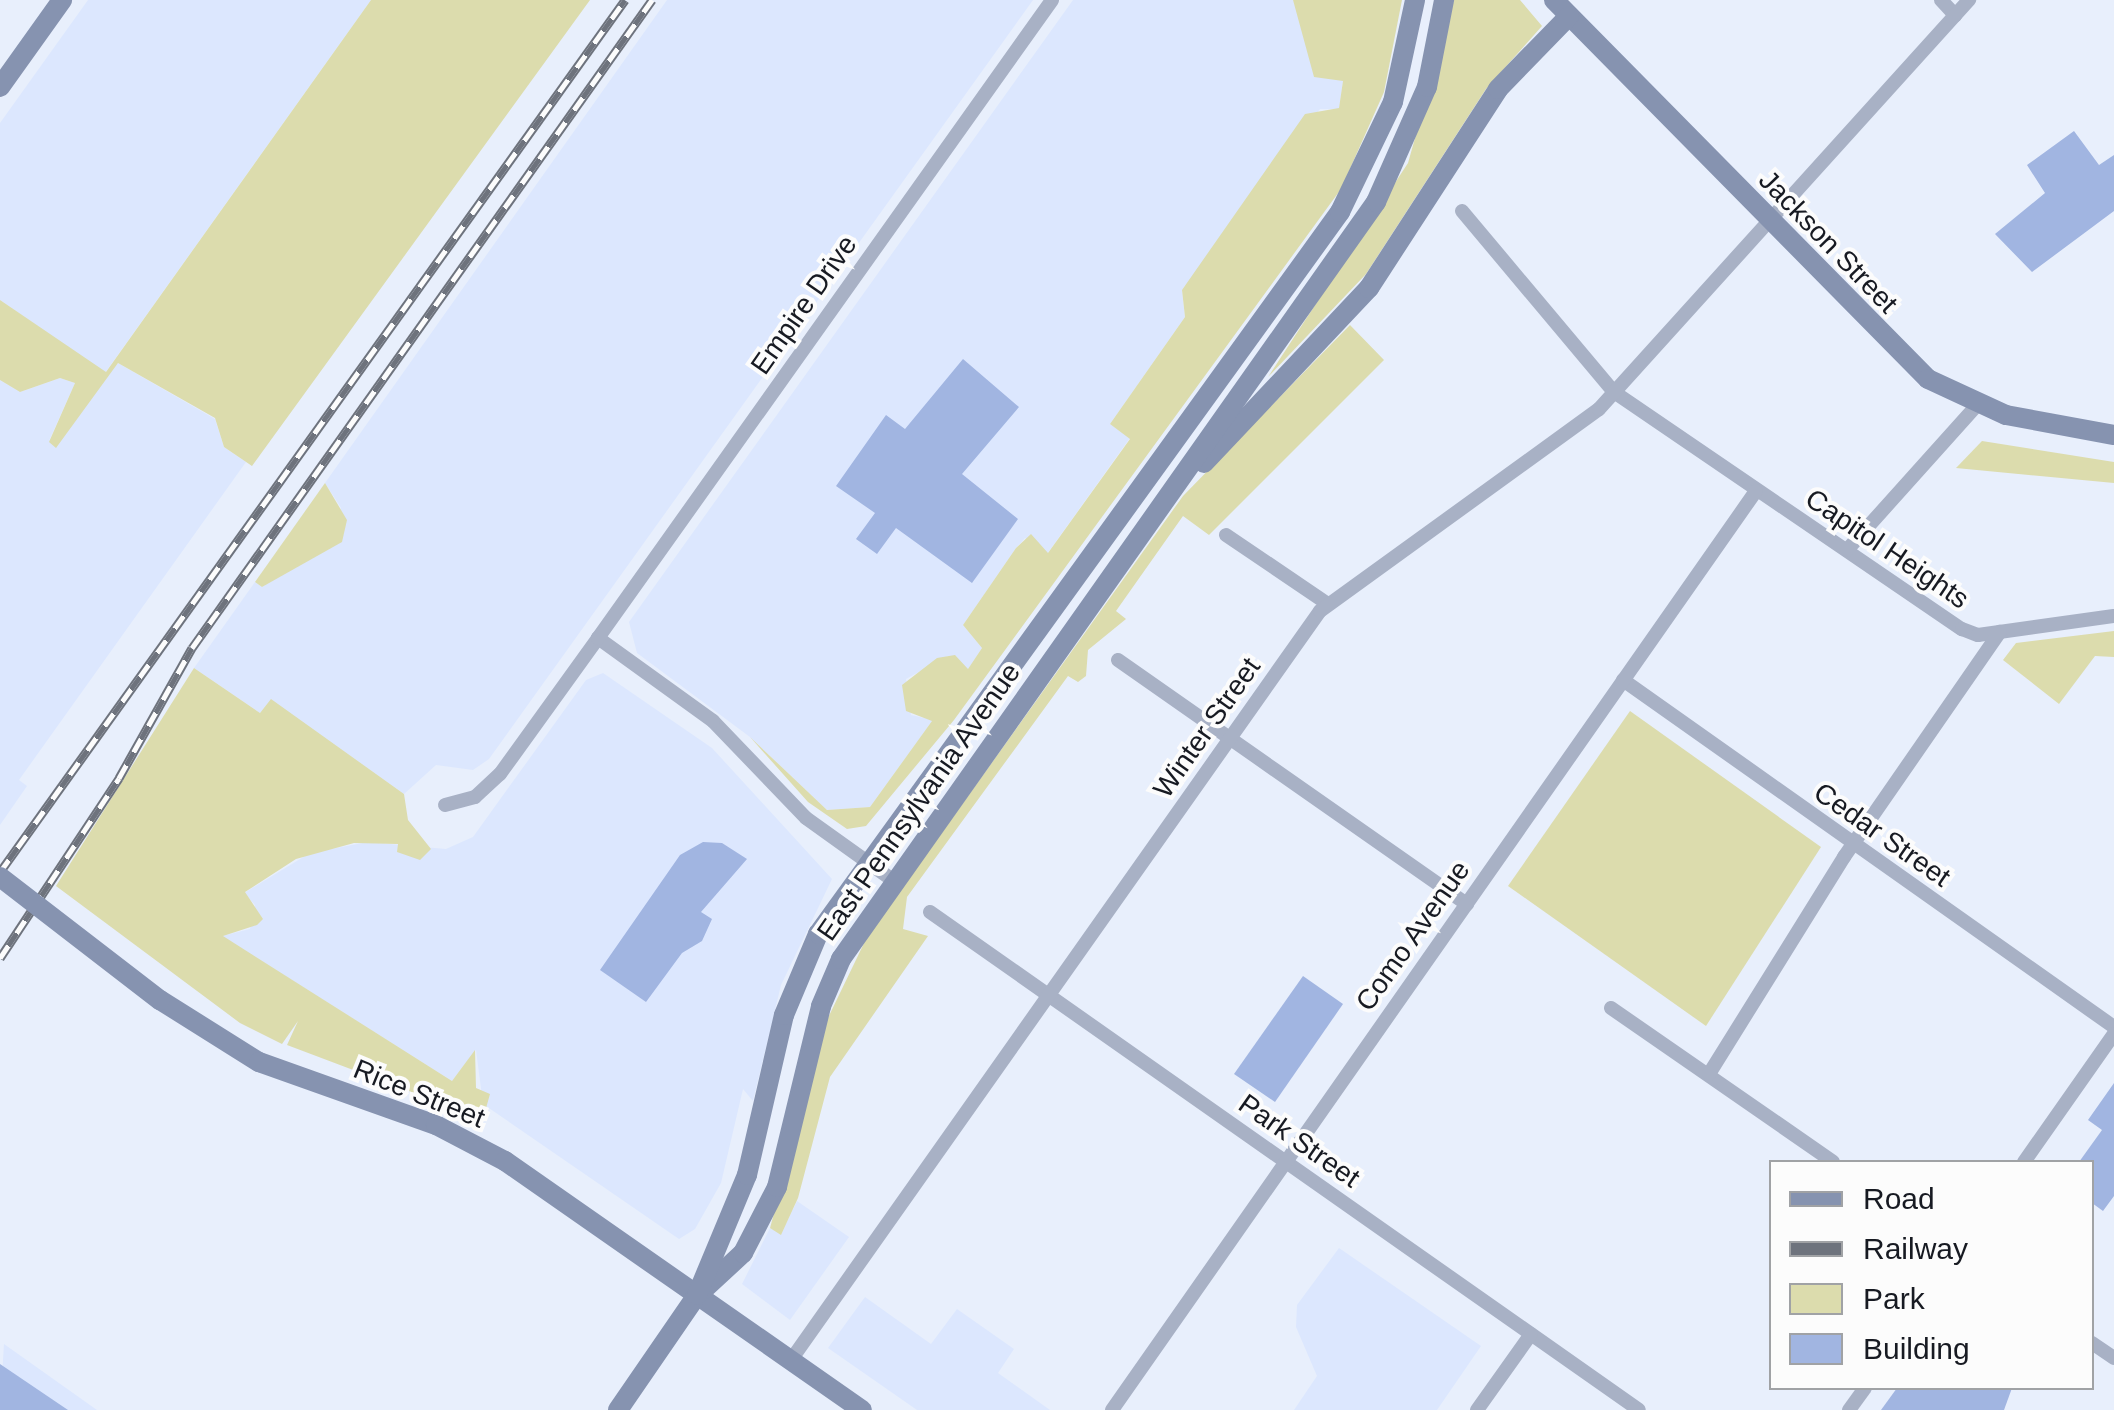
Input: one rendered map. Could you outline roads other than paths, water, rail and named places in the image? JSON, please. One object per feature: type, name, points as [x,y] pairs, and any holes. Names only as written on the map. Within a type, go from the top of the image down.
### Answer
[{"type":"main road","points":[[0,87],[62,0]]},
{"type":"main road","name":"East Pennsylvania Avenue","points":[[697,1295],[747,1175],[795,983],[867,862],[1340,212],[1393,102],[1415,0]]},
{"type":"main road","name":"East Pennsylvania Avenue","points":[[697,1295],[743,1252],[765,1214],[821,1006],[894,880],[1376,202],[1427,87],[1444,0]]},
{"type":"main road","name":"Jackson Street","points":[[1554,0],[1910,364],[1977,405],[2114,436]]},
{"type":"main road","points":[[1157,511],[1369,288],[1498,89],[1569,16]]},
{"type":"main road","name":"Rice Street","points":[[0,877],[160,1000],[258,1062],[464,1138],[862,1410]]},
{"type":"main road","points":[[618,1410],[697,1295]]},
{"type":"street","name":"Empire Drive","points":[[445,805],[476,797],[500,774],[1052,0]]},
{"type":"street","points":[[1941,0],[1955,14]]},
{"type":"street","name":"Winter Street","points":[[790,1360],[1328,604],[1614,392],[1969,0]]},
{"type":"street","name":"Capitol Heights","points":[[1462,211],[1614,392],[1962,629],[2000,632],[2114,616]]},
{"type":"street","points":[[1846,550],[1977,405]]},
{"type":"street","name":"Como Avenue","points":[[1112,1410],[1756,491]]},
{"type":"street","points":[[1226,535],[1328,604]]},
{"type":"street","points":[[1709,1074],[1852,845],[2000,632]]},
{"type":"street","points":[[598,638],[713,722],[806,818],[894,880]]},
{"type":"street","points":[[1118,660],[1467,904]]},
{"type":"street","name":"Cedar Street","points":[[1623,680],[2114,1030]]},
{"type":"street","name":"Park Street","points":[[930,912],[1640,1410]]},
{"type":"street","points":[[1610,1008],[1830,1160]]},
{"type":"street","points":[[2025,1160],[2114,1030]]},
{"type":"street","points":[[1477,1410],[1531,1334]]},
{"type":"railway","points":[[0,872],[625,0]]},
{"type":"railway","points":[[0,958],[119,778],[192,648],[652,0]]}]
